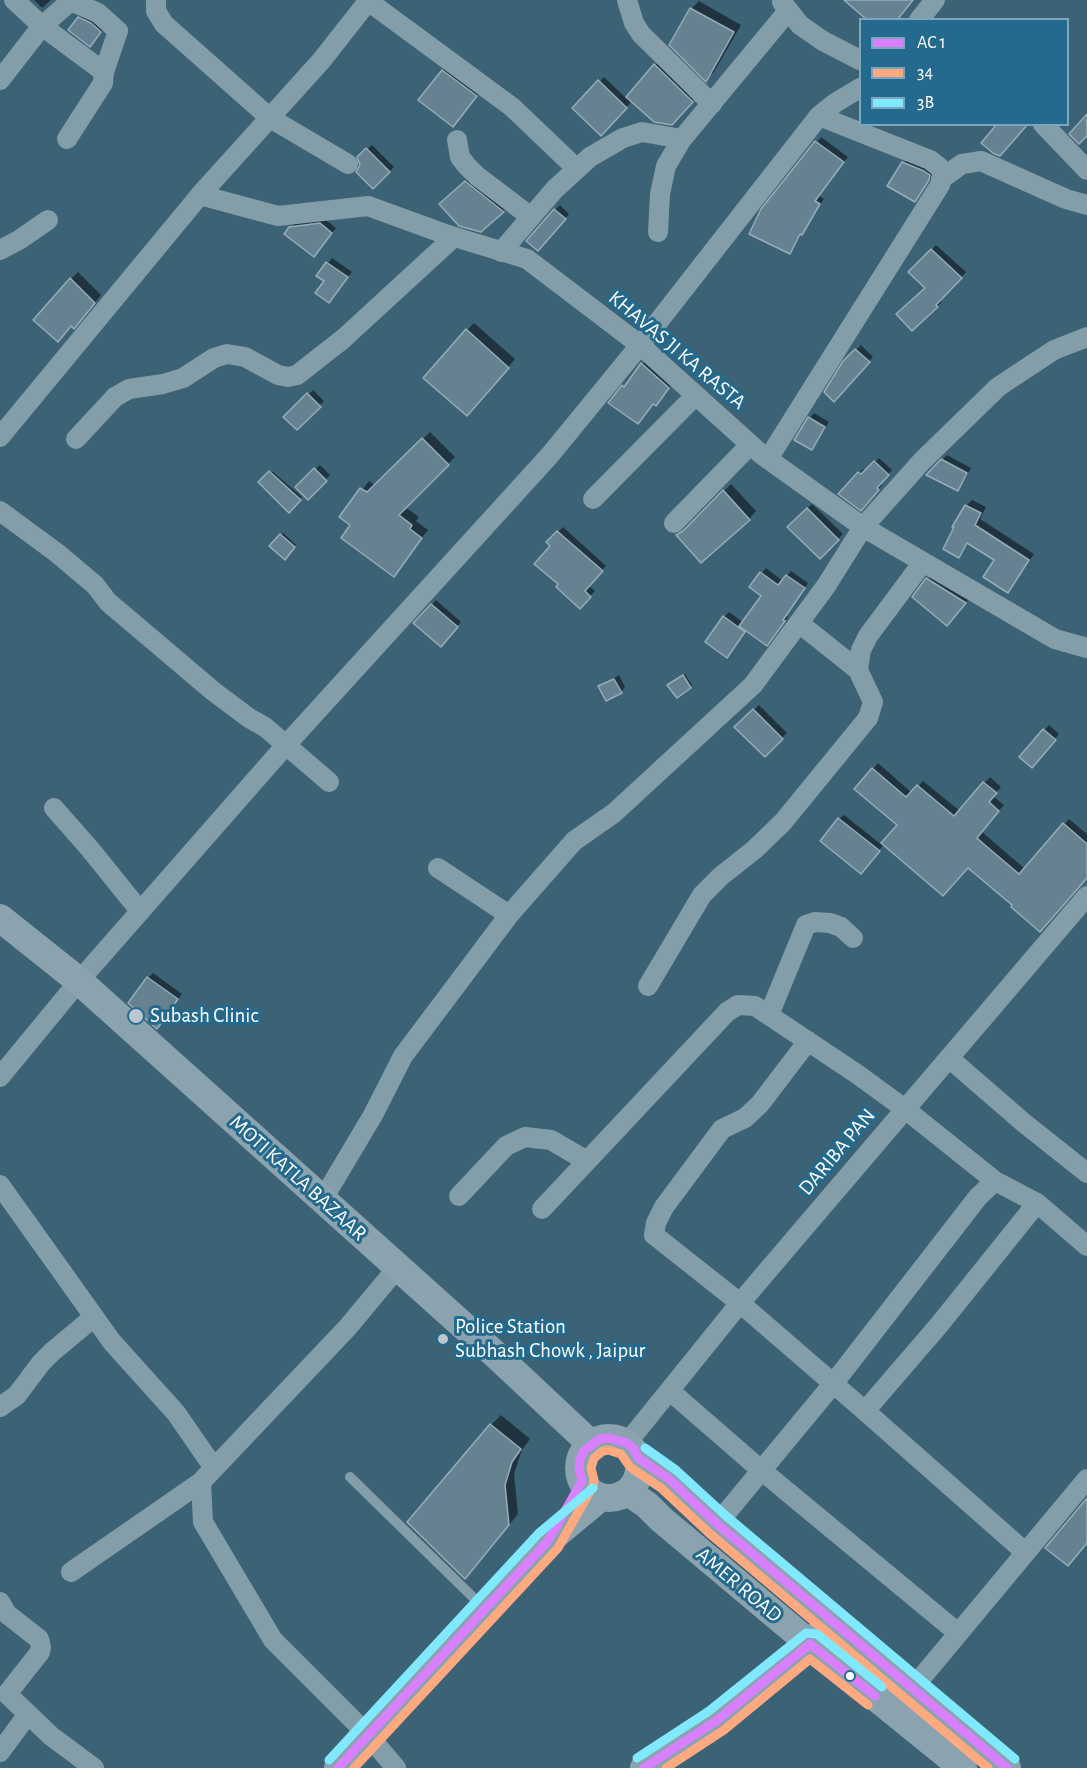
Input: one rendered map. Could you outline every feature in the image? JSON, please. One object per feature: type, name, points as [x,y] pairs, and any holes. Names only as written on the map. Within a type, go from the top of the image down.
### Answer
[{"type":"main road","name":"MOTI KATLA BAZAAR","points":[[0,918],[79,981],[497,1356],[591,1444]]},
{"type":"main road","points":[[338,1768],[548,1541],[604,1490],[635,1485],[640,1467],[633,1450],[609,1438],[599,1439],[591,1444],[580,1459],[579,1469],[604,1490]]},
{"type":"main road","name":"AMER ROAD","points":[[633,1450],[669,1479],[717,1524],[1007,1768]]},
{"type":"main road","name":"AMER ROAD","points":[[604,1490],[647,1505],[810,1644],[963,1768]]},
{"type":"main road","points":[[644,1768],[716,1721],[810,1644],[832,1620]]},
{"type":"street","points":[[14,0],[42,26],[104,72]]},
{"type":"street","points":[[0,437],[200,195],[321,61],[368,0],[512,107],[577,169]]},
{"type":"street","points":[[627,0],[634,23],[641,34],[712,104]]},
{"type":"street","points":[[921,18],[935,0]]},
{"type":"street","points":[[0,80],[42,26],[71,1],[98,13],[118,31],[104,72],[103,83],[67,138]]},
{"type":"street","points":[[151,4],[164,24],[270,118],[348,164]]},
{"type":"street","points":[[658,232],[660,194],[666,166],[682,139],[712,104],[784,5],[800,25],[823,41],[859,59]]},
{"type":"street","points":[[0,1077],[79,981],[286,745],[550,454],[640,345],[819,116],[835,103],[859,89]]},
{"type":"street","points":[[768,459],[940,185],[943,174],[939,167],[930,160],[819,116]]},
{"type":"street","points":[[1045,126],[1087,170]]},
{"type":"street","points":[[501,252],[555,189],[590,157],[623,138],[642,132],[682,139]]},
{"type":"street","points":[[457,140],[460,157],[467,166],[531,217]]},
{"type":"street","points":[[942,179],[962,164],[981,161],[1066,199],[1087,205]]},
{"type":"street","name":"KHAVAS JI KA RASTA","points":[[200,195],[278,216],[368,206],[527,260],[640,345],[768,459],[863,527],[1055,639],[1087,648]]},
{"type":"street","points":[[0,250],[48,220]]},
{"type":"street","points":[[76,439],[115,397],[129,389],[163,384],[183,378],[214,358],[227,354],[245,357],[278,375],[288,377],[297,375],[343,339],[454,237]]},
{"type":"street","points":[[323,1199],[374,1115],[403,1056],[509,915],[574,841],[614,813],[753,685],[826,586],[863,527],[922,460],[998,387],[1029,364],[1054,350],[1087,337]]},
{"type":"street","points":[[593,499],[696,395]]},
{"type":"street","points":[[674,523],[750,444]]},
{"type":"street","points":[[0,511],[57,553],[95,585],[108,602],[213,691],[265,727],[329,782]]},
{"type":"street","points":[[858,670],[861,650],[868,636],[923,562]]},
{"type":"street","points":[[648,986],[702,895],[783,822],[868,718],[873,702],[858,670],[799,623]]},
{"type":"street","points":[[54,808],[140,911]]},
{"type":"street","points":[[438,868],[509,915]]},
{"type":"street","name":"DARIBA PAN","points":[[633,1450],[670,1391],[740,1303],[1087,896]]},
{"type":"street","points":[[769,1015],[806,925],[815,922],[830,923],[841,927],[853,938]]},
{"type":"street","points":[[542,1209],[727,1012],[738,1005],[755,1006],[905,1109],[995,1181],[1037,1203],[1087,1246]]},
{"type":"street","points":[[808,1041],[760,1104],[745,1118],[722,1129],[664,1207],[656,1223],[654,1235],[662,1244],[740,1303],[1025,1552]]},
{"type":"street","points":[[950,1058],[1024,1123],[1087,1173]]},
{"type":"street","points":[[459,1196],[506,1146],[525,1137],[551,1140],[587,1161]]},
{"type":"street","points":[[717,1524],[832,1384],[978,1197],[995,1181]]},
{"type":"street","points":[[0,1185],[112,1342],[176,1413],[208,1475],[203,1522],[273,1640],[368,1734],[396,1768]]},
{"type":"street","points":[[865,1411],[939,1325],[1037,1203]]},
{"type":"street","points":[[71,1572],[208,1475],[348,1326],[397,1268]]},
{"type":"street","points":[[0,1407],[17,1395],[52,1352],[94,1317]]},
{"type":"street","points":[[670,1391],[761,1470],[958,1633]]},
{"type":"street","points":[[912,1689],[1087,1479]]},
{"type":"street","points":[[0,1602],[7,1614],[39,1639],[41,1647],[40,1652],[3,1696],[94,1768]]},
{"type":"street","points":[[0,1752],[28,1714]]},
{"type":"lane","points":[[350,1477],[484,1609]]},
{"type":"building","points":[[844,0],[913,0],[899,18],[865,18]]},
{"type":"building","points":[[690,8],[734,32],[706,82],[669,45]]},
{"type":"building","points":[[78,17],[91,23],[101,32],[90,47],[68,30]]},
{"type":"building","points":[[654,64],[693,102],[672,125],[654,122],[626,97]]},
{"type":"building","points":[[442,70],[477,96],[453,127],[418,100]]},
{"type":"building","points":[[598,80],[627,108],[601,136],[572,108]]},
{"type":"building","points":[[1087,114],[1087,136],[1079,144],[1069,134]]},
{"type":"building","points":[[995,126],[1026,126],[1000,156],[981,143]]},
{"type":"building","points":[[815,141],[844,162],[815,201],[820,204],[790,254],[749,234],[761,209]]},
{"type":"building","points":[[366,148],[390,172],[373,189],[356,172],[360,165],[357,157]]},
{"type":"building","points":[[902,162],[930,175],[915,202],[887,186]]},
{"type":"building","points":[[465,181],[504,212],[481,232],[459,226],[439,204]]},
{"type":"building","points":[[554,209],[566,219],[538,251],[526,241]]},
{"type":"building","points":[[320,223],[332,233],[314,257],[284,234],[289,227]]},
{"type":"building","points":[[931,249],[962,278],[936,305],[938,307],[912,331],[896,314],[925,288],[908,272]]},
{"type":"building","points":[[326,262],[348,277],[329,303],[315,293],[324,281],[316,276]]},
{"type":"building","points":[[70,278],[95,303],[74,329],[71,326],[58,342],[33,320]]},
{"type":"building","points":[[466,329],[509,368],[467,416],[423,378]]},
{"type":"building","points":[[855,349],[870,362],[834,402],[824,392],[843,361]]},
{"type":"building","points":[[641,363],[669,388],[656,406],[653,404],[638,424],[608,403],[622,385],[624,387]]},
{"type":"building","points":[[307,393],[321,407],[297,430],[283,417]]},
{"type":"building","points":[[808,417],[825,427],[812,450],[794,440]]},
{"type":"building","points":[[422,438],[449,465],[399,515],[412,525],[410,529],[422,538],[394,577],[341,538],[350,525],[339,517],[360,488],[367,492]]},
{"type":"building","points":[[941,459],[967,473],[958,491],[926,475]]},
{"type":"building","points":[[874,461],[889,475],[861,511],[838,494],[858,472],[861,474]]},
{"type":"building","points":[[314,468],[327,481],[308,500],[295,487]]},
{"type":"building","points":[[269,471],[301,500],[289,513],[258,482]]},
{"type":"building","points":[[723,490],[750,520],[701,563],[676,535],[683,531]]},
{"type":"building","points":[[965,505],[981,513],[975,525],[1029,560],[1008,593],[983,577],[994,560],[967,543],[959,558],[943,549]]},
{"type":"building","points":[[807,508],[839,540],[820,559],[787,527]]},
{"type":"building","points":[[557,531],[603,571],[585,591],[591,597],[580,609],[556,587],[558,584],[534,564],[550,546],[546,542]]},
{"type":"building","points":[[280,534],[295,547],[285,560],[269,546]]},
{"type":"building","points":[[760,572],[778,585],[786,575],[805,588],[767,646],[739,626],[761,596],[749,587]]},
{"type":"building","points":[[926,578],[966,603],[947,626],[912,597]]},
{"type":"building","points":[[431,604],[458,627],[441,647],[413,623]]},
{"type":"building","points":[[723,616],[745,632],[727,658],[705,642]]},
{"type":"building","points":[[683,675],[691,688],[677,698],[667,685]]},
{"type":"building","points":[[614,679],[622,693],[606,701],[598,686]]},
{"type":"building","points":[[753,709],[783,739],[765,757],[734,727]]},
{"type":"building","points":[[1043,729],[1056,740],[1032,768],[1019,757]]},
{"type":"building","points":[[872,768],[906,797],[917,785],[954,816],[983,782],[997,793],[989,802],[999,811],[977,838],[1019,874],[1063,823],[1087,844],[1087,878],[1040,932],[968,868],[943,896],[881,843],[897,825],[854,789]]},
{"type":"building","points":[[838,818],[880,851],[861,874],[820,841]]},
{"type":"building","points":[[147,977],[178,999],[157,1029],[128,1003]]},
{"type":"building","points":[[490,1424],[521,1449],[512,1462],[505,1485],[509,1525],[465,1579],[407,1522]]},
{"type":"building","points":[[1087,1498],[1087,1543],[1068,1566],[1045,1548]]},
{"type":"transit line","points":[[338,1768],[548,1541],[582,1481],[579,1469],[584,1451],[599,1439],[609,1438],[627,1443],[634,1449],[638,1458],[669,1479],[717,1524],[1007,1768]]},
{"type":"transit line","name":"3B","points":[[645,1448],[676,1470],[725,1515],[1015,1759]]},
{"type":"transit line","name":"34","points":[[354,1768],[558,1548],[593,1486],[591,1468],[594,1458],[608,1450],[621,1454],[630,1467],[661,1488],[709,1533],[988,1768]]},
{"type":"transit line","name":"3B","points":[[329,1760],[539,1533],[593,1488]]},
{"type":"transit line","name":"3B","points":[[637,1758],[709,1711],[806,1633],[817,1634],[882,1687]]},
{"type":"transit line","points":[[644,1768],[716,1721],[810,1644],[875,1696]]},
{"type":"transit line","name":"34","points":[[666,1768],[724,1730],[810,1659],[868,1705]]},
{"type":"place","name":"Subash Clinic","points":[[136,1016]]},
{"type":"place","name":"Police Station Subhash Chowk , Jaipur","points":[[443,1339]]}]
